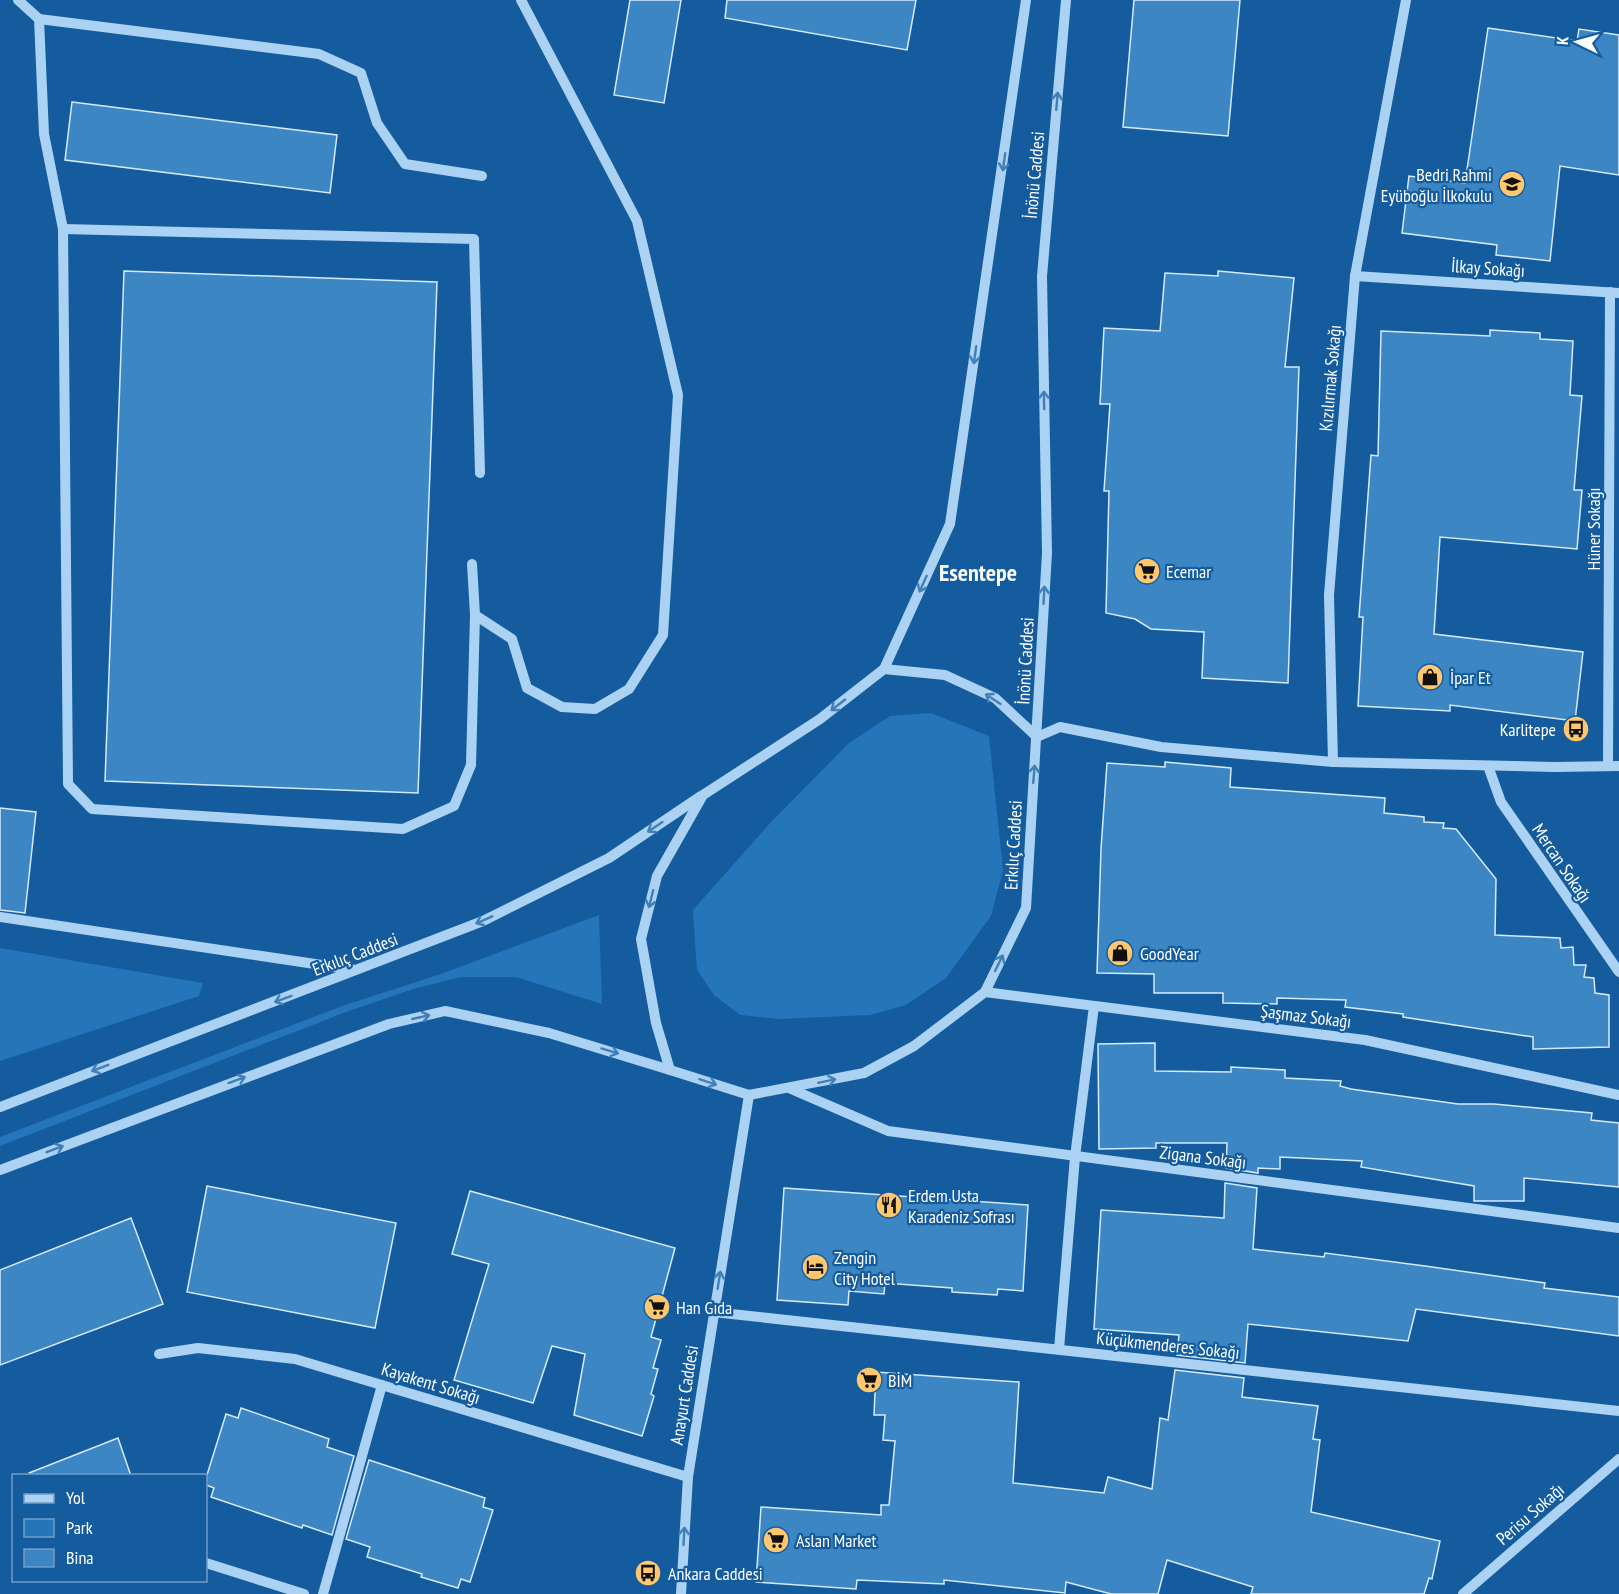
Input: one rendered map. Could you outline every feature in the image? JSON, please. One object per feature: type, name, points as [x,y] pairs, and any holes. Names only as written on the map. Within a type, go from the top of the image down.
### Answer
[{"type":"street","points":[[18,0],[39,19],[319,54],[361,73],[377,123],[405,164],[482,176]]},
{"type":"street","points":[[475,615],[512,639],[527,688],[562,707],[595,709],[628,689],[663,635],[670,558],[678,395],[637,222],[521,0]]},
{"type":"street","name":"İnönü Caddesi","points":[[884,669],[950,524],[1026,0]]},
{"type":"street","name":"İnönü Caddesi","points":[[1037,737],[1047,552],[1042,276],[1066,0]]},
{"type":"street","name":"Kızılırmak Sokağı","points":[[1333,762],[1329,595],[1355,276],[1406,0]]},
{"type":"street","points":[[39,19],[44,134],[63,229],[68,784],[92,809],[403,830],[454,806],[471,765],[475,615],[472,564]]},
{"type":"street","points":[[63,229],[474,239],[480,473]]},
{"type":"street","name":"İlkay Sokağı","points":[[1355,276],[1615,292]]},
{"type":"street","name":"Hüner Sokağı","points":[[1613,766],[1615,292]]},
{"type":"street","points":[[884,669],[945,675],[995,698],[1037,737],[1060,727],[1161,747],[1333,762],[1613,766]]},
{"type":"street","name":"Erkılıç Caddesi","points":[[0,1107],[483,921],[609,858],[820,719],[884,669]]},
{"type":"street","name":"Erkılıç Caddesi","points":[[0,1170],[389,1024],[446,1011],[549,1033],[749,1095],[791,1089],[864,1073],[914,1046],[986,992],[1026,908],[1037,737]]},
{"type":"street","name":"Mercan Sokağı","points":[[1488,766],[1502,802],[1619,972]]},
{"type":"street","name":"Erkılıç Caddesi","points":[[670,1070],[656,1023],[641,939],[657,876],[704,795]]},
{"type":"street","points":[[0,917],[358,970]]},
{"type":"street","name":"Şaşmaz Sokağı","points":[[986,992],[1365,1040],[1619,1095]]},
{"type":"street","points":[[1059,1349],[1075,1157],[1094,1006]]},
{"type":"street","name":"Zigana Sokağı","points":[[791,1089],[888,1131],[1619,1228]]},
{"type":"street","name":"Anayurt Caddesi","points":[[681,1594],[688,1477],[749,1095]]},
{"type":"street","name":"Küçükmenderes Sokağı","points":[[713,1312],[1619,1411]]},
{"type":"street","name":"Kayakent Sokağı","points":[[159,1354],[198,1348],[295,1359],[688,1477]]},
{"type":"street","points":[[323,1594],[382,1385]]},
{"type":"street","name":"Perisu Sokağı","points":[[1465,1594],[1619,1459]]},
{"type":"street","points":[[207,1563],[304,1594]]},
{"type":"green space","points":[[931,713],[989,736],[1003,870],[991,916],[946,978],[906,1005],[870,1015],[779,1019],[740,1015],[714,995],[697,970],[693,910],[772,821],[849,743],[890,716]]},
{"type":"green space","points":[[599,915],[602,1004],[516,977],[461,977],[413,989],[346,1012],[0,1146],[0,1137],[345,1005],[438,975]]},
{"type":"green space","points":[[0,948],[203,983],[199,996],[0,1061]]},
{"type":"building","points":[[630,0],[681,0],[664,103],[614,95]]},
{"type":"building","points":[[727,0],[916,0],[907,50],[725,18]]},
{"type":"building","points":[[1134,0],[1240,0],[1228,136],[1123,127]]},
{"type":"building","points":[[1488,28],[1577,41],[1579,29],[1619,35],[1619,175],[1560,166],[1550,261],[1496,255],[1497,245],[1402,233],[1409,176],[1465,183]]},
{"type":"building","points":[[72,102],[337,135],[330,193],[65,160]]},
{"type":"building","points":[[124,271],[437,282],[418,793],[105,781]]},
{"type":"building","points":[[1218,271],[1294,278],[1285,367],[1299,367],[1288,683],[1202,678],[1204,632],[1151,629],[1135,619],[1106,613],[1109,491],[1104,491],[1110,404],[1100,404],[1104,328],[1160,331],[1165,273],[1218,276]]},
{"type":"building","points":[[1490,330],[1540,333],[1540,339],[1573,341],[1570,395],[1582,396],[1574,490],[1582,490],[1577,549],[1440,537],[1434,634],[1583,652],[1575,721],[1450,705],[1450,711],[1358,706],[1363,617],[1359,617],[1371,455],[1378,456],[1381,331],[1490,336]]},
{"type":"building","points":[[1165,762],[1231,768],[1230,787],[1385,798],[1384,813],[1424,817],[1424,822],[1444,823],[1443,828],[1456,829],[1496,879],[1495,935],[1560,938],[1561,948],[1573,947],[1574,965],[1586,965],[1584,977],[1594,978],[1595,993],[1609,995],[1609,1047],[1533,1049],[1533,1037],[1403,1017],[1403,1014],[1345,1007],[1346,1000],[1277,998],[1277,1004],[1223,1003],[1223,993],[1154,993],[1154,974],[1097,973],[1101,849],[1107,763],[1165,767]]},
{"type":"building","points":[[0,808],[36,812],[25,913],[0,910]]},
{"type":"building","points":[[1155,1043],[1155,1071],[1231,1072],[1231,1067],[1285,1070],[1285,1078],[1341,1081],[1340,1086],[1351,1089],[1458,1104],[1494,1104],[1592,1113],[1591,1120],[1619,1123],[1619,1187],[1524,1178],[1524,1201],[1474,1201],[1474,1186],[1361,1167],[1362,1161],[1280,1157],[1280,1169],[1258,1168],[1258,1173],[1226,1168],[1227,1143],[1156,1143],[1156,1148],[1099,1149],[1098,1044]]},
{"type":"building","points":[[1225,1183],[1257,1188],[1253,1249],[1324,1257],[1325,1253],[1425,1266],[1545,1283],[1544,1288],[1619,1297],[1619,1336],[1416,1309],[1408,1341],[1248,1324],[1245,1363],[1177,1355],[1179,1335],[1094,1329],[1101,1210],[1224,1218]]},
{"type":"building","points":[[207,1186],[396,1223],[375,1328],[187,1292]]},
{"type":"building","points":[[784,1188],[1028,1205],[1023,1291],[998,1289],[997,1295],[952,1292],[952,1288],[885,1283],[884,1294],[849,1291],[848,1305],[777,1300]]},
{"type":"building","points":[[470,1191],[675,1248],[651,1337],[661,1340],[653,1368],[658,1369],[651,1394],[654,1396],[642,1436],[574,1415],[585,1354],[552,1346],[533,1403],[454,1380],[489,1264],[452,1254]]},
{"type":"building","points":[[131,1218],[163,1304],[0,1365],[0,1270]]},
{"type":"building","points":[[1175,1370],[1244,1378],[1242,1397],[1318,1406],[1313,1439],[1320,1440],[1311,1512],[1440,1541],[1432,1579],[1429,1578],[1424,1594],[1251,1594],[1253,1587],[1167,1560],[1158,1594],[1111,1594],[1066,1582],[1065,1593],[944,1580],[944,1584],[857,1580],[856,1589],[756,1582],[761,1507],[881,1515],[881,1505],[889,1505],[895,1441],[883,1440],[885,1415],[874,1415],[876,1372],[1019,1382],[1013,1483],[1104,1493],[1108,1477],[1152,1489],[1160,1418],[1168,1420]]},
{"type":"building","points":[[241,1408],[329,1439],[327,1447],[354,1456],[332,1535],[303,1525],[302,1528],[211,1497],[214,1488],[207,1485],[207,1475],[226,1414],[238,1418]]},
{"type":"building","points":[[118,1438],[130,1474],[29,1474]]},
{"type":"building","points":[[369,1460],[485,1498],[483,1507],[493,1510],[470,1582],[461,1579],[458,1588],[421,1577],[422,1574],[367,1557],[370,1547],[346,1539]]},
{"type":"place","name":"Bedri Rahmi Eyüboğlu İlkokulu","points":[[1512,184]]},
{"type":"place","name":"Ecemar","points":[[1147,571]]},
{"type":"place","name":"İpar Et","points":[[1430,677]]},
{"type":"place","name":"Karlitepe","points":[[1576,729]]},
{"type":"place","name":"GoodYear","points":[[1120,953]]},
{"type":"place","name":"Erdem Usta Karadeniz Sofrası","points":[[889,1205]]},
{"type":"place","name":"Zengin City Hotel","points":[[815,1267]]},
{"type":"place","name":"Han Gıda","points":[[657,1307]]},
{"type":"place","name":"BİM","points":[[869,1380]]},
{"type":"place","name":"Aslan Market","points":[[776,1540]]},
{"type":"place","name":"Ankara Caddesi","points":[[648,1573]]},
{"type":"district","name":"Esentepe","points":[[978,572]]}]
